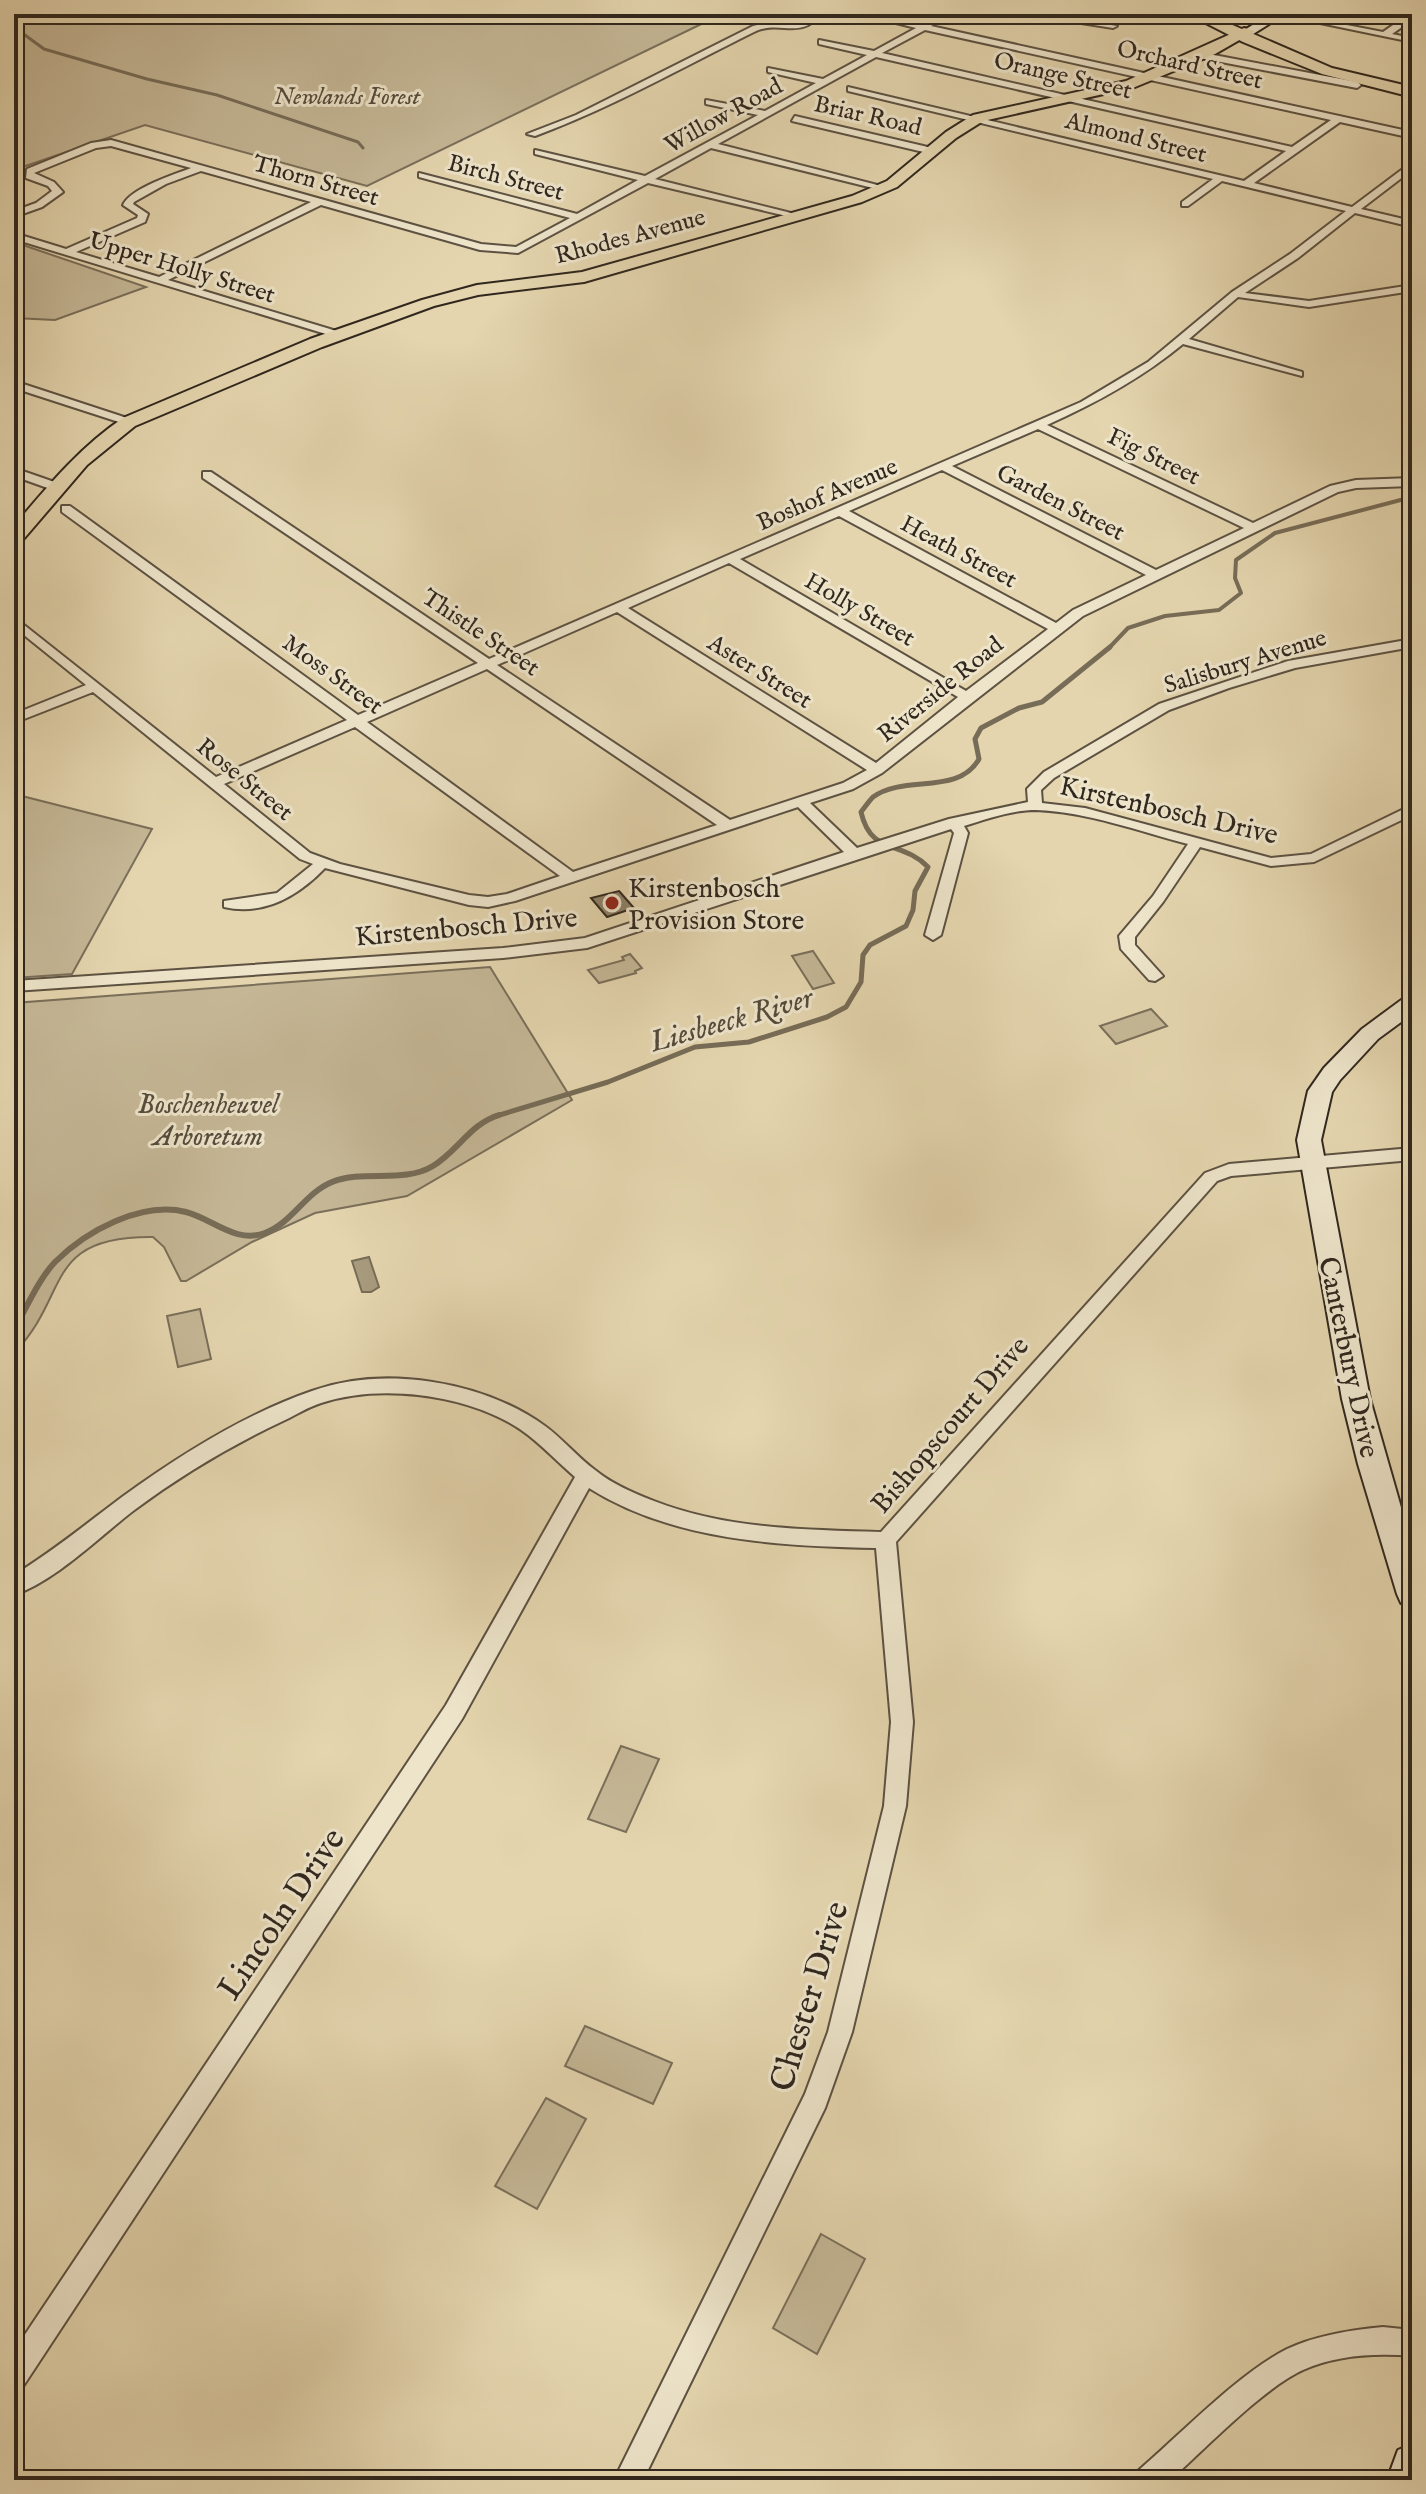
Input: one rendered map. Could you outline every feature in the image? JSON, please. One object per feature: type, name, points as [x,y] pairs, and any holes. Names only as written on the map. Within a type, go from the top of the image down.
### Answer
[{"type":"highway","points":[[1195,14],[1240,31]]},
{"type":"highway","points":[[1212,14],[1319,70],[1412,89]]},
{"type":"main road","name":"Rhodes Avenue","points":[[14,538],[89,449],[129,422],[339,335],[455,295],[584,277],[857,199],[882,189],[978,118],[1117,88],[1198,55],[1240,31]]},
{"type":"street","points":[[532,134],[579,117],[756,28],[770,23],[803,27],[818,14]]},
{"type":"street","name":"Orchard Street","points":[[864,14],[1152,75],[1412,135]]},
{"type":"street","name":"Willow Road","points":[[518,250],[948,14]]},
{"type":"street","points":[[1028,14],[1113,26]]},
{"type":"street","points":[[1240,31],[1265,14]]},
{"type":"street","points":[[1240,31],[1279,14]]},
{"type":"street","points":[[1384,35],[1412,16]]},
{"type":"street","points":[[1295,17],[1412,40]]},
{"type":"street","name":"Orange Street","points":[[822,42],[1296,151]]},
{"type":"street","points":[[1198,55],[1357,85]]},
{"type":"street","points":[[771,70],[824,82]]},
{"type":"street","name":"Almond Street","points":[[851,89],[1412,224]]},
{"type":"street","points":[[709,102],[767,114]]},
{"type":"street","name":"Briar Road","points":[[795,119],[932,151]]},
{"type":"street","points":[[1246,184],[1338,119]]},
{"type":"street","name":"Thorn Street","points":[[14,214],[39,205],[58,192],[51,184],[29,176],[30,171],[105,142],[480,247],[518,250]]},
{"type":"street","points":[[710,145],[882,189]]},
{"type":"street","points":[[538,152],[792,216]]},
{"type":"street","name":"Boshof Avenue","points":[[214,783],[1092,401],[1152,364],[1236,294],[1294,256],[1412,165]]},
{"type":"street","points":[[65,253],[142,220],[143,214],[128,205],[130,200],[163,182],[201,168]]},
{"type":"street","name":"Birch Street","points":[[422,175],[579,217]]},
{"type":"street","points":[[1398,176],[1412,179]]},
{"type":"street","points":[[1185,204],[1220,178]]},
{"type":"street","points":[[160,280],[320,202]]},
{"type":"street","name":"Upper Holly Street","points":[[14,236],[339,335]]},
{"type":"street","points":[[1236,294],[1309,304],[1412,288]]},
{"type":"street","points":[[1182,340],[1298,374]]},
{"type":"street","points":[[14,384],[129,422]]},
{"type":"street","name":"Fig Street","points":[[1037,424],[1251,527]]},
{"type":"street","name":"Garden Street","points":[[945,467],[1157,576]]},
{"type":"street","points":[[14,472],[56,487]]},
{"type":"street","name":"Thistle Street","points":[[207,475],[730,827]]},
{"type":"street","name":"Riverside Road","points":[[482,902],[510,898],[848,786],[877,770],[1078,613],[1196,558],[1251,527],[1346,486],[1412,482]]},
{"type":"street","name":"Moss Street","points":[[66,509],[572,878]]},
{"type":"street","name":"Heath Street","points":[[841,512],[1055,628]]},
{"type":"street","name":"Holly Street","points":[[731,559],[967,697]]},
{"type":"street","name":"Aster Street","points":[[619,608],[877,770]]},
{"type":"street","name":"Rose Street","points":[[14,621],[300,853],[322,863],[482,902]]},
{"type":"street","name":"Salisbury Avenue","points":[[1035,806],[1034,789],[1049,775],[1164,707],[1293,664],[1412,643]]},
{"type":"street","points":[[14,719],[96,686]]},
{"type":"street","points":[[802,803],[859,852]]},
{"type":"street","name":"Kirstenbosch Drive","points":[[14,986],[552,949],[587,943],[859,852],[994,811],[1035,806],[1085,812],[1271,862],[1298,861],[1346,844],[1412,809]]},
{"type":"street","points":[[933,935],[961,833],[954,822]]},
{"type":"street","points":[[1155,976],[1127,946],[1127,936],[1158,899],[1195,844]]},
{"type":"street","points":[[229,904],[275,900],[289,895],[322,863]]},
{"type":"street","points":[[1312,1163],[1309,1140],[1320,1091],[1347,1056],[1370,1034],[1412,1003]]},
{"type":"street","name":"Bishopscourt Drive","points":[[14,1586],[211,1449],[257,1423],[319,1396],[359,1388],[455,1395],[502,1408],[539,1432],[585,1478],[643,1505],[730,1530],[787,1537],[886,1540],[1211,1177],[1229,1170],[1412,1154]]},
{"type":"street","name":"Canterbury Drive","points":[[1312,1163],[1356,1399],[1372,1464],[1412,1594]]},
{"type":"street","name":"Lincoln Drive","points":[[14,2375],[454,1712],[585,1478]]},
{"type":"street","name":"Chester Drive","points":[[628,2480],[816,2099],[840,2032],[895,1806],[902,1722],[886,1540]]},
{"type":"street","points":[[1149,2480],[1265,2378],[1296,2359],[1341,2345],[1383,2340],[1412,2343]]},
{"type":"street","points":[[1407,2480],[1412,2464]]},
{"type":"green space","name":"Newlands Forest","points":[[14,14],[722,14],[367,186],[145,125],[14,170],[14,118],[21,114],[14,112]]},
{"type":"green space","points":[[14,242],[146,287],[55,320],[14,318]]},
{"type":"green space","points":[[14,794],[152,829],[72,974],[14,978]]},
{"type":"green space","points":[[813,951],[834,983],[813,989],[792,956]]},
{"type":"green space","points":[[630,954],[642,968],[636,973],[599,983],[588,970],[624,960],[622,957]]},
{"type":"green space","name":"Boschenheuvel Arboretum","points":[[490,967],[572,1100],[407,1196],[315,1213],[252,1242],[186,1281],[181,1281],[164,1247],[153,1237],[117,1239],[92,1247],[75,1258],[63,1273],[32,1331],[14,1353],[14,1003]]},
{"type":"green space","points":[[1151,1009],[1167,1026],[1116,1044],[1100,1026]]},
{"type":"green space","points":[[200,1309],[211,1359],[178,1367],[167,1316]]},
{"type":"green space","points":[[621,1746],[659,1759],[626,1832],[588,1819]]},
{"type":"green space","points":[[585,2026],[672,2063],[653,2104],[565,2066]]},
{"type":"green space","points":[[546,2098],[586,2119],[537,2209],[495,2186]]},
{"type":"green space","points":[[821,2234],[865,2259],[817,2354],[773,2328]]},
{"type":"shaded area","points":[[369,1257],[379,1287],[371,1292],[362,1292],[352,1261]]},
{"type":"building","name":"Kirstenbosch Provision Store","points":[[619,891],[634,908],[607,917],[591,898]]},
{"type":"waterway","points":[[14,27],[44,49],[147,79],[217,95],[358,142],[363,148]]},
{"type":"waterway","name":"Liesbeeck River","points":[[1110,647],[1128,628],[1165,616],[1219,610],[1241,593],[1235,578],[1236,560],[1275,533],[1412,497]]},
{"type":"waterway","name":"Liesbeeck River","points":[[497,1116],[608,1082],[695,1047],[749,1042],[827,1017],[846,1007],[861,982],[863,955],[870,945],[906,926],[913,910],[915,891],[928,867],[908,853],[880,842],[866,826],[861,812],[873,797],[886,790],[945,781],[970,770],[979,759],[975,739],[981,728],[1019,708],[1042,702],[1110,647]]},
{"type":"waterway","name":"Liesbeeck River","points":[[14,1330],[55,1262],[82,1240],[115,1221],[151,1211],[169,1210],[196,1215],[234,1233],[254,1236],[265,1233],[332,1182],[344,1178],[409,1174],[433,1166],[472,1131],[497,1116]]},
{"type":"waterway","name":"Liesbeeck River","points":[[493,1117],[497,1116]]},
{"type":"place","name":"Kirstenbosch Provision Store","points":[[612,903]]}]
